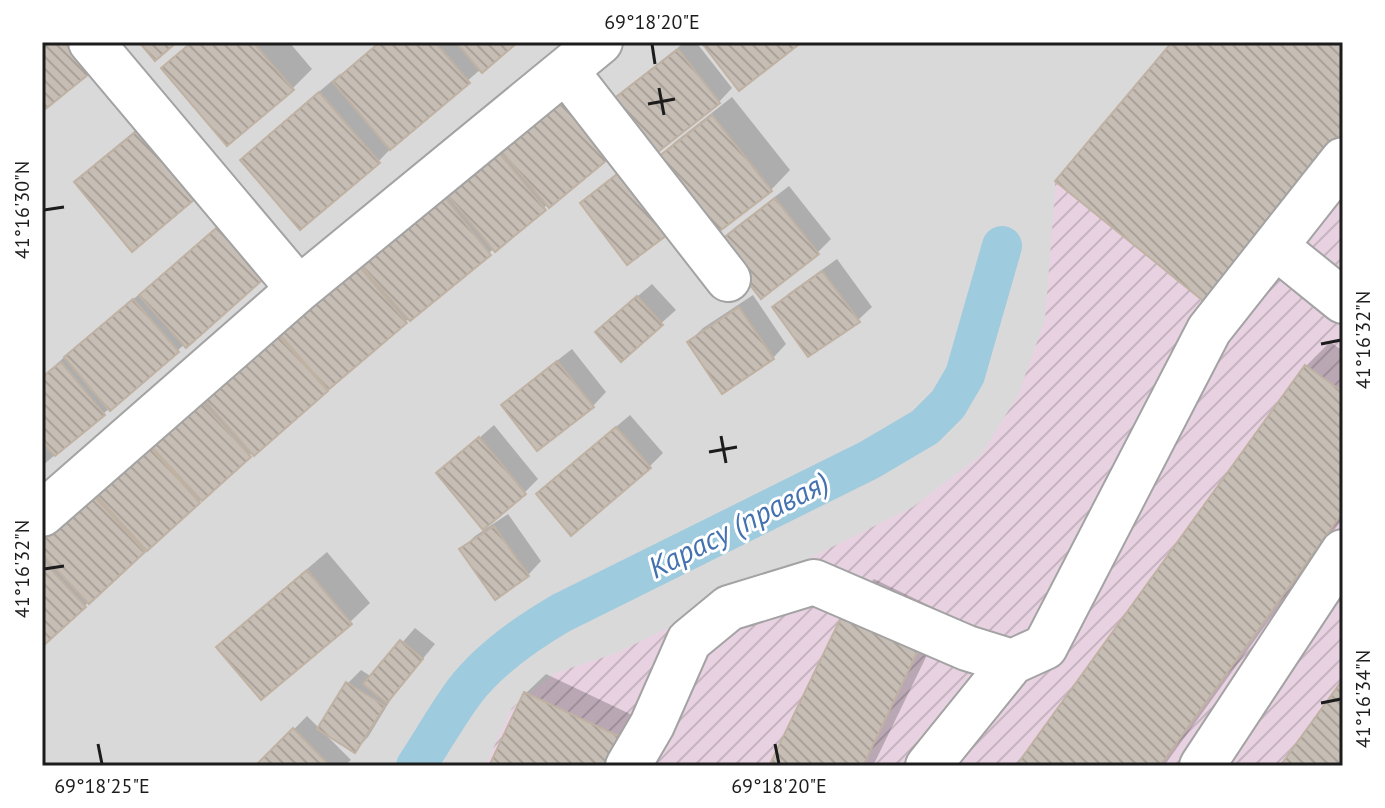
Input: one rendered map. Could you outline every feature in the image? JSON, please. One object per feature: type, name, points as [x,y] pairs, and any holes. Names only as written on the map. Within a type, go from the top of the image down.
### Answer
[{"type":"street","points":[[91,42],[299,289]]},
{"type":"street","points":[[42,514],[299,289],[600,42]]},
{"type":"street","points":[[566,71],[728,279]]},
{"type":"street","points":[[928,766],[1012,662],[1045,647],[1209,330],[1343,160]]},
{"type":"street","points":[[1275,246],[1343,301]]},
{"type":"street","points":[[1202,766],[1343,552]]},
{"type":"street","points":[[628,766],[652,725],[689,641],[729,608],[814,582],[967,648],[1012,662]]},
{"type":"shaded area","points":[[42,42],[1343,42],[1343,766],[42,766]]},
{"type":"shaded area","points":[[1172,42],[1343,42],[1343,766],[485,766],[512,708],[555,673],[617,653],[913,507],[981,455],[1018,395],[1045,320],[1055,181]]},
{"type":"building","points":[[42,42],[64,42],[90,73],[42,112]]},
{"type":"building","points":[[139,42],[177,42],[155,61]]},
{"type":"building","points":[[192,42],[253,42],[294,90],[227,146],[161,68]]},
{"type":"building","points":[[380,42],[435,42],[470,83],[390,150],[333,82]]},
{"type":"building","points":[[456,42],[518,42],[482,73]]},
{"type":"building","points":[[701,42],[802,42],[739,91]]},
{"type":"building","points":[[1172,42],[1343,42],[1343,142],[1207,304],[1055,181]]},
{"type":"building","points":[[678,49],[720,103],[650,158],[607,104]]},
{"type":"building","points":[[570,90],[619,150],[549,208],[499,148]]},
{"type":"building","points":[[319,92],[380,163],[300,230],[240,160]]},
{"type":"building","points":[[712,115],[772,191],[712,237],[653,161]]},
{"type":"building","points":[[139,129],[196,198],[132,252],[74,182]]},
{"type":"building","points":[[497,150],[546,210],[495,252],[445,192]]},
{"type":"building","points":[[630,164],[679,226],[627,265],[580,203]]},
{"type":"building","points":[[442,194],[491,255],[410,321],[359,263]]},
{"type":"building","points":[[775,198],[819,254],[761,299],[717,243]]},
{"type":"building","points":[[222,223],[268,275],[186,348],[139,295]]},
{"type":"building","points":[[357,264],[407,323],[328,390],[278,332]]},
{"type":"building","points":[[822,271],[860,322],[808,357],[772,307]]},
{"type":"building","points":[[637,296],[663,325],[621,362],[595,332]]},
{"type":"building","points":[[133,299],[179,352],[110,411],[64,357]]},
{"type":"building","points":[[739,307],[774,359],[722,394],[687,342]]},
{"type":"building","points":[[276,333],[328,391],[254,456],[202,397]]},
{"type":"building","points":[[557,361],[594,407],[537,451],[501,405]]},
{"type":"building","points":[[61,362],[105,415],[55,456],[42,442],[42,377]]},
{"type":"building","points":[[1305,365],[1343,392],[1343,512],[1160,766],[1016,766]]},
{"type":"building","points":[[199,399],[251,457],[202,501],[149,444]]},
{"type":"building","points":[[616,427],[651,468],[571,536],[536,494]]},
{"type":"building","points":[[479,437],[526,494],[483,530],[436,473]]},
{"type":"building","points":[[148,445],[200,503],[147,551],[94,493]]},
{"type":"building","points":[[92,494],[145,552],[89,604],[42,554],[42,541]]},
{"type":"building","points":[[494,526],[529,576],[495,600],[459,549]]},
{"type":"building","points":[[42,560],[86,607],[42,647]]},
{"type":"building","points":[[307,570],[352,624],[261,700],[216,647]]},
{"type":"building","points":[[849,601],[924,638],[863,766],[769,766]]},
{"type":"building","points":[[400,640],[423,659],[387,703],[363,684]]},
{"type":"building","points":[[1343,679],[1343,766],[1280,766]]},
{"type":"building","points":[[346,682],[385,706],[355,753],[317,729]]},
{"type":"building","points":[[524,692],[631,742],[619,766],[489,766]]},
{"type":"building","points":[[293,728],[330,766],[255,766]]},
{"type":"waterway","name":"Карасу (правая)","points":[[416,766],[474,680],[496,658],[534,630],[561,613],[869,460],[925,427],[948,404],[965,375],[1002,246]]}]
